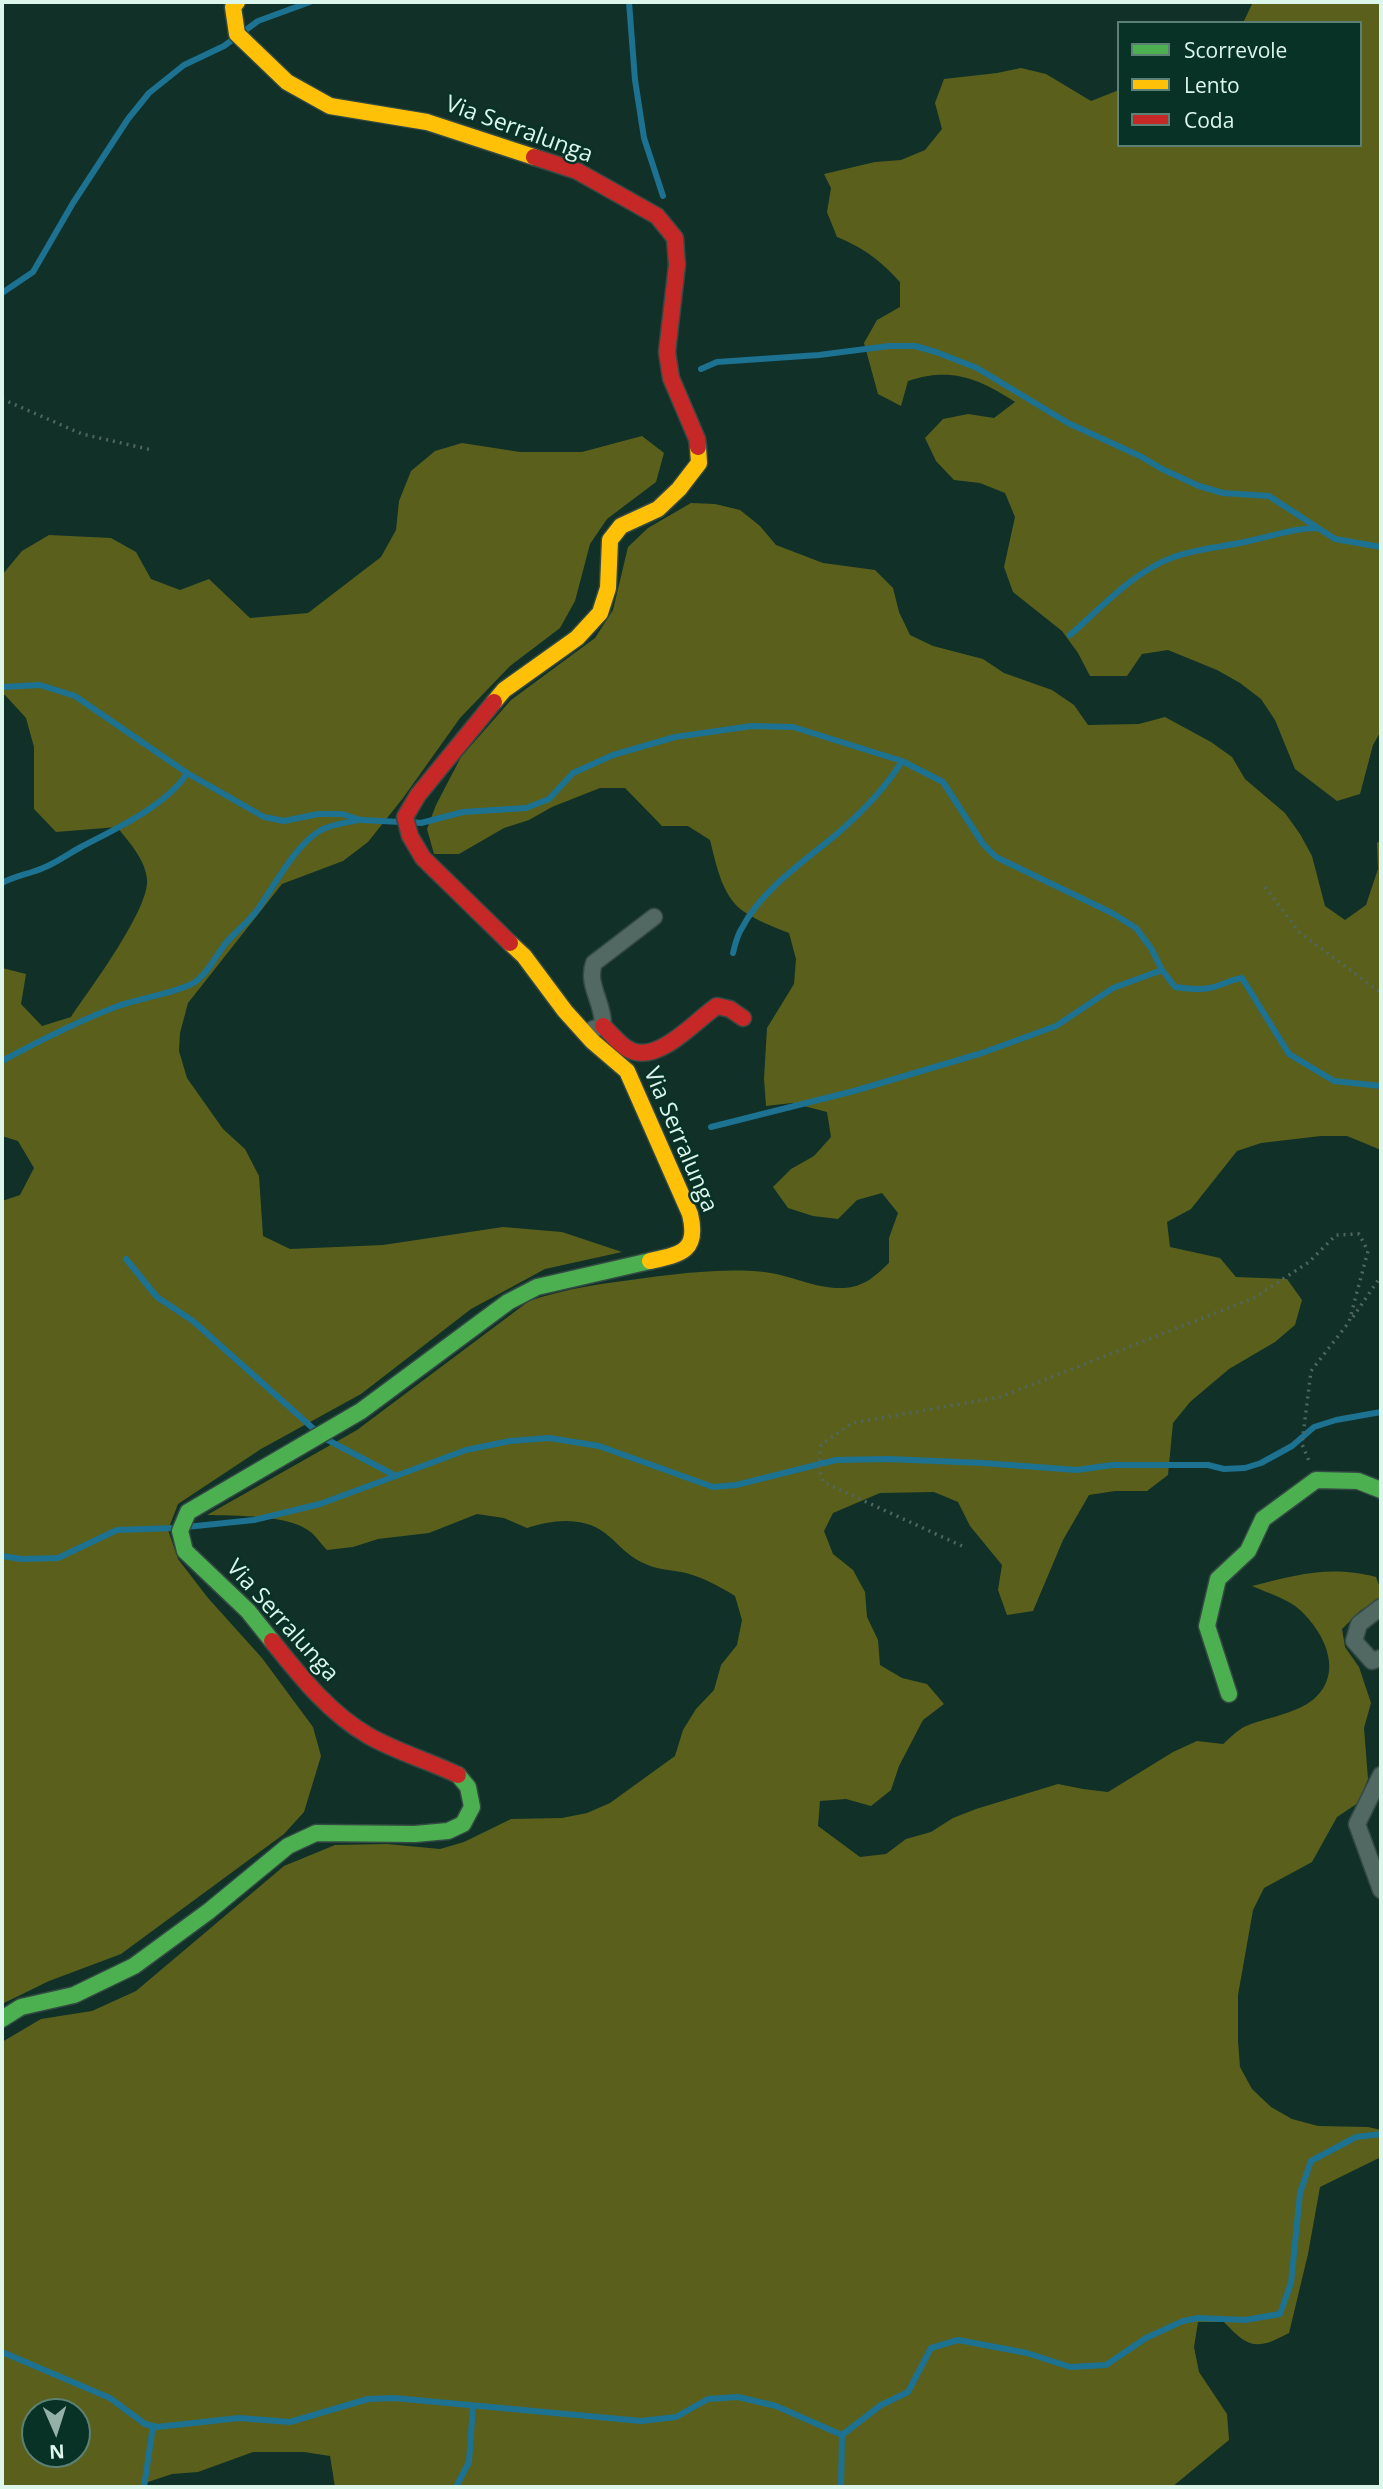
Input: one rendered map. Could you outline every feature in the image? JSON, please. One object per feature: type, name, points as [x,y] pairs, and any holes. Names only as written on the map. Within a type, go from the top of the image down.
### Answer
[{"type":"street","name":"Via Serralunga","points":[[2,2019],[21,2007],[74,1995],[134,1966],[209,1911],[289,1846],[316,1833],[415,1834],[448,1831],[463,1824],[472,1807],[468,1787],[458,1774],[369,1736],[338,1715],[295,1670],[248,1611],[186,1551],[180,1531],[188,1512],[361,1411],[508,1302],[537,1287],[678,1255],[691,1246],[694,1233],[690,1214],[627,1071],[583,1031],[524,956],[423,858],[410,836],[405,817],[418,795],[504,690],[577,638],[600,613],[608,588],[610,540],[621,526],[658,509],[679,489],[699,463],[697,439],[671,378],[667,352],[677,265],[675,238],[657,216],[577,171],[427,122],[330,106],[287,82],[237,34],[233,7],[237,2]]},
{"type":"street","points":[[583,1031],[603,1026],[603,1014],[590,973],[594,963],[654,917]]},
{"type":"street","name":"Via Serralunga","points":[[603,1026],[633,1052],[650,1053],[683,1034],[704,1013],[717,1006],[730,1009],[743,1017]]},
{"type":"street","points":[[1228,1694],[1207,1626],[1218,1579],[1248,1551],[1263,1519],[1316,1480],[1358,1481],[1381,1490]]},
{"type":"street","points":[[1381,1608],[1359,1624],[1354,1641],[1372,1661],[1381,1658]]},
{"type":"street","points":[[1381,1775],[1357,1824],[1381,1890]]},
{"type":"path","points":[[2,400],[82,434],[152,450]]},
{"type":"path","points":[[1265,887],[1298,932],[1381,993]]},
{"type":"path","points":[[962,1546],[823,1482],[818,1468],[821,1445],[852,1423],[1000,1397],[1254,1298],[1309,1262],[1336,1235],[1359,1234],[1368,1251],[1349,1322]]},
{"type":"path","points":[[1316,1480],[1302,1444],[1311,1371],[1381,1276]]},
{"type":"green space","points":[[1253,2],[1381,2],[1381,731],[1373,745],[1360,794],[1337,801],[1295,769],[1275,720],[1261,699],[1240,683],[1217,670],[1168,650],[1142,654],[1127,676],[1090,676],[1062,631],[1013,592],[1004,567],[1015,517],[1005,493],[980,483],[954,480],[936,461],[925,438],[943,419],[968,414],[994,418],[1015,402],[976,381],[951,375],[908,381],[901,406],[878,394],[864,343],[877,320],[900,307],[900,282],[871,256],[837,237],[827,212],[831,188],[824,174],[875,162],[901,160],[925,150],[942,129],[935,103],[944,79],[1021,68],[1046,74],[1091,101],[1117,91],[1117,147],[1362,147],[1362,21],[1244,21]]},
{"type":"green space","points":[[642,436],[664,453],[656,482],[607,519],[590,544],[575,601],[560,628],[510,666],[460,718],[368,842],[343,861],[282,884],[188,1003],[180,1033],[179,1051],[187,1078],[223,1129],[245,1149],[259,1176],[263,1236],[290,1249],[383,1245],[503,1227],[562,1232],[622,1252],[545,1269],[471,1309],[361,1394],[261,1449],[178,1504],[168,1530],[178,1559],[208,1598],[262,1658],[313,1727],[321,1756],[304,1812],[284,1834],[121,1954],[49,1981],[2,2004],[2,1201],[20,1195],[34,1168],[18,1141],[2,1136],[2,968],[26,974],[21,1004],[42,1026],[71,1017],[129,929],[139,909],[147,879],[140,858],[117,827],[56,832],[34,809],[34,747],[26,718],[2,695],[2,575],[22,551],[49,535],[111,538],[136,552],[151,579],[180,590],[209,579],[250,618],[308,613],[381,557],[396,530],[399,501],[411,471],[435,451],[462,443],[520,452],[582,452]]},
{"type":"green space","points":[[691,503],[715,504],[740,510],[760,526],[776,545],[823,563],[875,570],[893,588],[899,612],[910,635],[933,646],[983,659],[1004,673],[1052,690],[1074,705],[1088,725],[1139,724],[1165,717],[1211,742],[1232,757],[1245,779],[1285,813],[1312,856],[1325,906],[1345,920],[1366,905],[1378,869],[1377,843],[1381,840],[1381,1150],[1347,1136],[1321,1136],[1261,1143],[1237,1151],[1191,1209],[1167,1222],[1170,1247],[1220,1258],[1236,1277],[1287,1279],[1302,1300],[1295,1325],[1275,1342],[1229,1369],[1190,1402],[1173,1423],[1168,1475],[1147,1491],[1115,1491],[1089,1495],[1063,1540],[1033,1611],[1007,1615],[998,1590],[1002,1565],[970,1526],[958,1502],[934,1492],[880,1493],[833,1513],[824,1531],[833,1554],[853,1570],[865,1592],[867,1617],[878,1640],[880,1665],[902,1678],[927,1684],[944,1704],[923,1720],[899,1766],[891,1790],[871,1806],[846,1799],[820,1801],[818,1826],[860,1857],[886,1854],[906,1839],[931,1832],[953,1818],[976,1809],[1058,1784],[1108,1792],[1173,1752],[1197,1741],[1223,1744],[1244,1727],[1289,1712],[1314,1699],[1323,1689],[1328,1677],[1328,1653],[1309,1619],[1278,1596],[1252,1586],[1313,1573],[1359,1573],[1376,1577],[1381,1590],[1381,1601],[1361,1610],[1342,1629],[1345,1647],[1359,1667],[1371,1703],[1364,1728],[1368,1779],[1358,1803],[1337,1817],[1312,1862],[1264,1888],[1253,1910],[1238,1995],[1238,2041],[1240,2067],[1252,2089],[1271,2107],[1292,2119],[1318,2126],[1368,2127],[1381,2130],[1381,2157],[1320,2187],[1308,2254],[1289,2333],[1269,2342],[1254,2344],[1240,2338],[1224,2322],[1198,2322],[1194,2347],[1199,2372],[1227,2414],[1229,2440],[1172,2487],[335,2487],[330,2456],[304,2452],[253,2452],[198,2472],[172,2474],[148,2482],[146,2487],[2,2487],[2,2042],[41,2019],[92,2011],[136,1991],[284,1866],[335,1845],[387,1844],[440,1849],[464,1842],[511,1819],[562,1818],[587,1813],[610,1803],[675,1756],[683,1730],[696,1709],[714,1690],[721,1665],[737,1645],[742,1620],[735,1596],[699,1577],[642,1562],[605,1533],[587,1524],[567,1521],[527,1528],[504,1518],[477,1514],[429,1533],[378,1539],[353,1547],[327,1550],[312,1533],[290,1522],[262,1517],[207,1515],[357,1430],[529,1301],[601,1284],[719,1271],[764,1272],[843,1288],[863,1283],[889,1263],[889,1238],[898,1213],[882,1193],[857,1200],[838,1219],[813,1216],[788,1208],[773,1187],[791,1169],[814,1156],[831,1137],[827,1112],[792,1103],[766,1106],[764,1079],[767,1028],[794,984],[796,959],[789,933],[748,915],[730,897],[721,879],[710,840],[688,826],[662,826],[625,788],[600,788],[552,807],[529,820],[504,828],[459,854],[434,854],[427,829],[436,805],[461,757],[511,700],[595,638],[613,610],[628,547],[648,528]]},
{"type":"waterway","points":[[2,293],[33,272],[73,203],[128,119],[149,93],[184,65],[224,46],[258,21],[310,2]]},
{"type":"waterway","points":[[629,2],[635,80],[644,138],[663,196]]},
{"type":"waterway","points":[[701,369],[717,362],[915,346],[977,368],[1068,423],[1199,486],[1223,493],[1269,496],[1335,539],[1381,547]]},
{"type":"waterway","points":[[1070,635],[1132,580],[1159,563],[1192,552],[1318,528]]},
{"type":"waterway","points":[[2,687],[40,685],[75,696],[187,773],[264,817],[284,821],[318,814],[342,814],[361,820],[401,822]]},
{"type":"waterway","points":[[412,822],[421,823],[463,812],[526,808],[549,799],[573,773],[613,755],[675,737],[752,726],[793,727],[902,761],[943,782],[983,844],[996,857],[1112,913],[1136,928],[1175,987],[1209,988],[1242,978],[1289,1054],[1334,1081],[1381,1086]]},
{"type":"waterway","points":[[733,953],[736,940],[750,914],[772,888],[864,808],[902,761]]},
{"type":"waterway","points":[[2,883],[48,866],[124,825],[167,796],[187,773]]},
{"type":"waterway","points":[[2,1061],[103,1012],[195,982],[225,944],[254,914],[303,845],[321,830],[358,820]]},
{"type":"waterway","points":[[711,1127],[854,1091],[982,1053],[1056,1026],[1113,988],[1162,970]]},
{"type":"waterway","points":[[126,1259],[157,1297],[193,1321],[316,1431]]},
{"type":"waterway","points":[[186,1527],[254,1520],[320,1504],[466,1450],[510,1441],[549,1438],[599,1446],[713,1487],[736,1485],[836,1460],[888,1459],[1077,1470],[1112,1465],[1208,1465],[1224,1469],[1245,1468],[1261,1463],[1292,1446],[1314,1427],[1381,1412]]},
{"type":"waterway","points":[[324,1438],[396,1476]]},
{"type":"waterway","points":[[2,1556],[22,1559],[58,1558],[117,1530],[175,1528]]},
{"type":"waterway","points":[[2,2352],[110,2398],[145,2424],[157,2427],[239,2418],[290,2422],[368,2399],[394,2398],[641,2421],[676,2417],[708,2399],[738,2397],[776,2406],[842,2435],[881,2405],[908,2392],[931,2348],[958,2340],[1027,2353],[1070,2367],[1106,2365],[1146,2338],[1183,2321],[1198,2318],[1245,2320],[1280,2314],[1291,2283],[1300,2193],[1311,2161],[1356,2137],[1381,2134]]},
{"type":"waterway","points":[[456,2487],[469,2462],[473,2406]]},
{"type":"waterway","points":[[144,2487],[153,2426]]},
{"type":"waterway","points":[[841,2487],[842,2435]]},
{"type":"traffic: fast","points":[[272,1641],[248,1611],[185,1551],[180,1531],[188,1512],[361,1411],[508,1302],[537,1287],[650,1261]]},
{"type":"traffic: fast","points":[[1229,1694],[1207,1626],[1218,1579],[1248,1551],[1263,1519],[1316,1480],[1358,1481],[1381,1490]]},
{"type":"traffic: fast","points":[[2,2019],[21,2007],[74,1995],[134,1966],[209,1911],[288,1846],[316,1833],[415,1834],[448,1831],[463,1824],[472,1807],[468,1787],[458,1775]]},
{"type":"traffic: slow","points":[[237,2],[233,7],[237,34],[287,82],[330,106],[427,122],[534,157]]},
{"type":"traffic: slow","points":[[494,702],[504,690],[577,638],[600,613],[608,588],[610,540],[621,526],[658,509],[679,489],[699,463],[698,447]]},
{"type":"traffic: slow","points":[[510,943],[524,956],[565,1011],[592,1041],[627,1071],[690,1214],[692,1236],[685,1249],[650,1261]]},
{"type":"traffic: jam","points":[[534,157],[577,171],[657,216],[675,238],[677,265],[667,352],[671,378],[698,447]]},
{"type":"traffic: jam","points":[[494,702],[418,795],[405,817],[410,836],[423,858],[510,943]]},
{"type":"traffic: jam","points":[[603,1026],[624,1047],[643,1053],[666,1045],[717,1006],[730,1009],[743,1018]]},
{"type":"traffic: jam","points":[[272,1641],[316,1693],[354,1727],[391,1747],[458,1775]]}]
